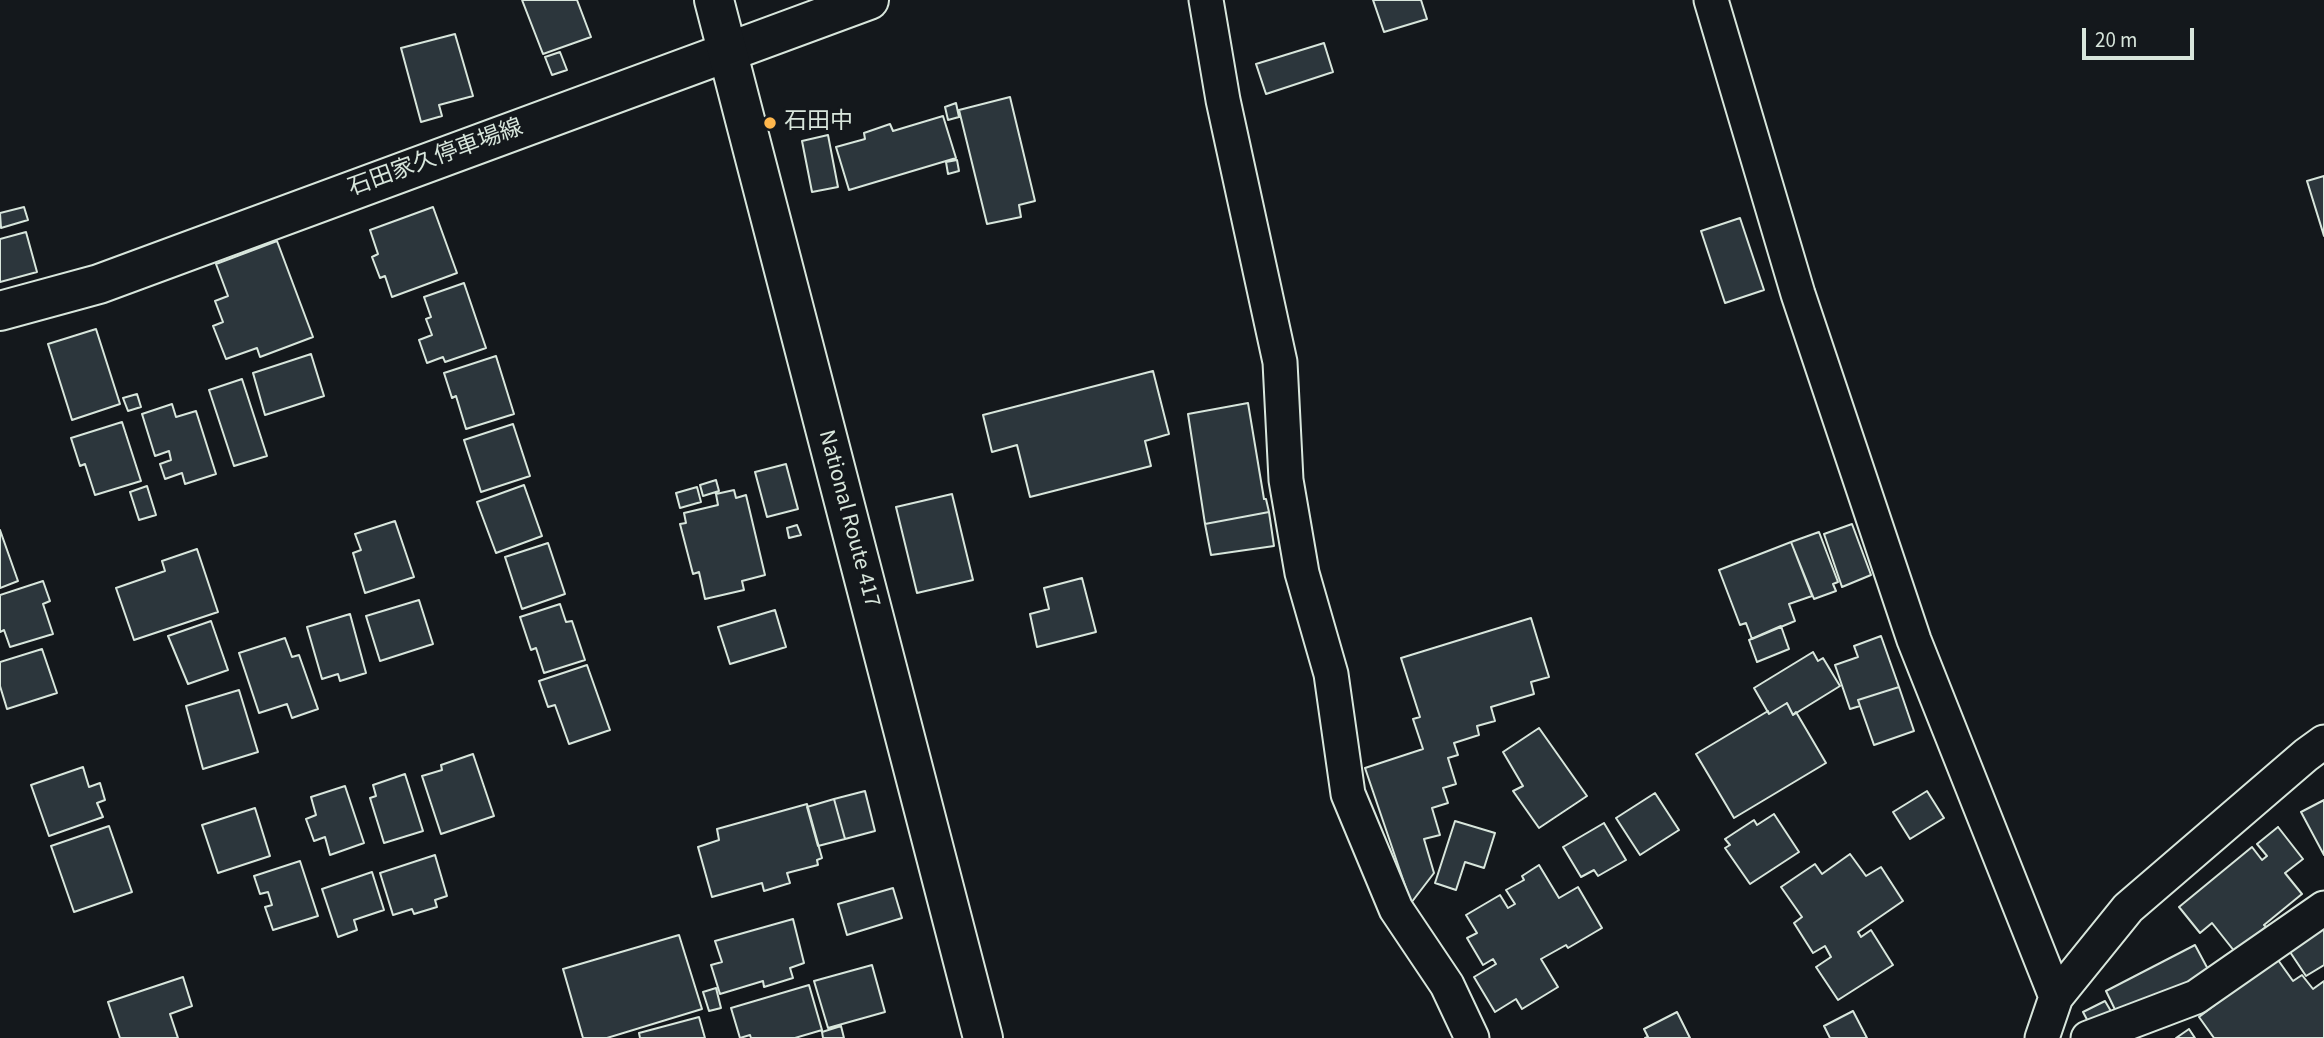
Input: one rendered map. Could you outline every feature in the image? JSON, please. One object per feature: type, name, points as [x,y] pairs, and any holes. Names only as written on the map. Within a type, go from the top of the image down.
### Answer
[{"type":"main road","name":"National Route 417","points":[[714,0],[983,1038]]},
{"type":"main road","name":"石田家久停車場線","points":[[0,311],[99,284],[869,0]]},
{"type":"street","points":[[1206,0],[1223,100],[1280,362],[1286,480],[1303,573],[1331,674],[1348,794],[1396,909],[1447,985],[1472,1038]]},
{"type":"street","points":[[1711,0],[1798,294],[1914,640],[2056,997]]},
{"type":"street","points":[[2042,1038],[2056,997],[2128,908],[2306,755],[2324,743]]},
{"type":"street","points":[[2088,1038],[2196,997],[2324,908]]},
{"type":"building","points":[[522,0],[577,0],[591,37],[543,54]]},
{"type":"building","points":[[1373,0],[1421,0],[1427,19],[1384,32]]},
{"type":"building","points":[[455,34],[473,96],[439,105],[442,116],[421,122],[401,48]]},
{"type":"building","points":[[1324,43],[1333,72],[1266,94],[1256,64]]},
{"type":"building","points":[[560,52],[567,70],[552,75],[545,57]]},
{"type":"building","points":[[1010,97],[1035,201],[1019,205],[1021,217],[987,224],[959,110]]},
{"type":"building","points":[[956,103],[959,117],[948,120],[945,107]]},
{"type":"building","points":[[943,116],[956,158],[849,190],[836,147],[865,139],[864,133],[890,124],[893,131]]},
{"type":"building","points":[[828,135],[838,187],[812,192],[802,141]]},
{"type":"building","points":[[957,160],[959,171],[948,174],[946,162]]},
{"type":"building","points":[[2324,176],[2324,236],[2307,181]]},
{"type":"building","points":[[24,207],[28,220],[1,228],[0,213]]},
{"type":"building","points":[[433,207],[457,273],[392,297],[385,276],[380,278],[372,257],[378,254],[370,230]]},
{"type":"building","points":[[1740,218],[1764,290],[1725,303],[1701,231]]},
{"type":"building","points":[[26,232],[37,272],[0,282],[0,239]]},
{"type":"building","points":[[277,241],[313,337],[260,357],[257,348],[226,359],[213,326],[223,322],[215,301],[228,296],[216,264]]},
{"type":"building","points":[[464,283],[486,348],[445,362],[443,357],[427,363],[419,340],[432,335],[426,319],[431,317],[424,297]]},
{"type":"building","points":[[96,329],[120,404],[72,420],[48,344]]},
{"type":"building","points":[[311,354],[324,396],[265,415],[253,373]]},
{"type":"building","points":[[496,356],[514,414],[466,429],[456,396],[452,398],[444,373]]},
{"type":"building","points":[[1153,371],[1169,434],[1145,441],[1151,466],[1030,497],[1017,445],[992,452],[983,415]]},
{"type":"building","points":[[242,379],[267,456],[234,466],[209,390]]},
{"type":"building","points":[[137,394],[141,407],[128,411],[123,398]]},
{"type":"building","points":[[1248,403],[1264,499],[1269,512],[1205,524],[1188,414]]},
{"type":"building","points":[[172,404],[176,417],[196,411],[216,474],[185,484],[182,473],[165,479],[160,464],[171,460],[169,451],[155,456],[142,414]]},
{"type":"building","points":[[122,422],[141,481],[95,495],[85,464],[80,466],[71,438]]},
{"type":"building","points":[[513,424],[530,476],[481,492],[464,440]]},
{"type":"building","points":[[786,464],[798,509],[767,517],[755,472]]},
{"type":"building","points":[[716,480],[719,491],[703,496],[700,485]]},
{"type":"building","points":[[524,485],[542,536],[496,553],[477,502]]},
{"type":"building","points":[[147,486],[156,515],[139,520],[130,492]]},
{"type":"building","points":[[697,487],[701,502],[680,508],[676,493]]},
{"type":"building","points":[[734,490],[736,498],[746,495],[765,575],[742,581],[744,590],[705,599],[699,572],[693,574],[680,524],[686,523],[684,513],[718,505],[716,494]]},
{"type":"building","points":[[952,494],[973,580],[917,593],[896,507]]},
{"type":"building","points":[[1269,512],[1274,546],[1211,555],[1205,524]]},
{"type":"building","points":[[395,521],[414,577],[365,593],[353,553],[361,550],[355,534]]},
{"type":"building","points":[[1852,524],[1871,575],[1842,587],[1824,534]]},
{"type":"building","points":[[797,525],[801,535],[789,538],[787,528]]},
{"type":"building","points":[[0,530],[18,581],[0,588]]},
{"type":"building","points":[[1819,532],[1838,582],[1833,584],[1836,591],[1814,599],[1791,542]]},
{"type":"building","points":[[1791,542],[1812,596],[1789,604],[1795,621],[1752,639],[1746,623],[1740,625],[1719,570]]},
{"type":"building","points":[[548,543],[565,594],[522,609],[505,557]]},
{"type":"building","points":[[197,549],[218,612],[134,640],[116,588],[165,571],[162,561]]},
{"type":"building","points":[[1082,578],[1096,632],[1037,647],[1030,614],[1049,609],[1044,588]]},
{"type":"building","points":[[43,581],[50,601],[43,604],[53,634],[10,647],[4,630],[0,632],[0,595]]},
{"type":"building","points":[[419,600],[433,644],[380,661],[366,616]]},
{"type":"building","points":[[560,604],[566,622],[572,621],[585,660],[544,673],[536,648],[531,650],[520,617]]},
{"type":"building","points":[[775,610],[786,647],[730,664],[718,627]]},
{"type":"building","points":[[350,614],[366,673],[340,681],[338,674],[322,679],[307,627]]},
{"type":"building","points":[[1531,618],[1549,677],[1531,682],[1534,694],[1491,707],[1495,721],[1477,726],[1479,735],[1454,743],[1458,755],[1448,758],[1456,784],[1443,788],[1448,803],[1432,808],[1440,835],[1424,839],[1434,873],[1411,903],[1365,768],[1423,749],[1413,719],[1420,717],[1401,658]]},
{"type":"building","points":[[211,621],[228,670],[188,684],[168,636]]},
{"type":"building","points":[[1781,626],[1789,649],[1757,662],[1749,640]]},
{"type":"building","points":[[1881,636],[1899,687],[1858,700],[1860,706],[1850,709],[1835,665],[1858,657],[1854,646]]},
{"type":"building","points":[[285,638],[292,657],[299,655],[318,709],[292,718],[287,704],[259,713],[239,653]]},
{"type":"building","points":[[42,649],[57,693],[7,709],[0,686],[0,662]]},
{"type":"building","points":[[1813,652],[1818,661],[1823,658],[1840,686],[1793,715],[1787,703],[1769,714],[1754,688]]},
{"type":"building","points":[[587,665],[610,730],[569,744],[555,705],[548,707],[539,681]]},
{"type":"building","points":[[1899,687],[1914,731],[1874,745],[1858,700]]},
{"type":"building","points":[[239,690],[258,752],[203,769],[186,706]]},
{"type":"building","points":[[1787,703],[1793,715],[1796,712],[1826,763],[1734,818],[1696,754],[1768,711],[1769,714]]},
{"type":"building","points":[[1539,728],[1587,796],[1539,828],[1513,791],[1523,786],[1503,752]]},
{"type":"building","points":[[473,754],[494,816],[441,834],[422,776],[442,770],[441,765]]},
{"type":"building","points":[[83,767],[89,787],[100,783],[105,800],[97,803],[103,817],[49,836],[31,785]]},
{"type":"building","points":[[405,774],[423,831],[384,843],[370,798],[376,796],[373,785]]},
{"type":"building","points":[[345,786],[364,843],[330,855],[325,837],[314,841],[306,819],[316,815],[311,797]]},
{"type":"building","points":[[865,791],[875,831],[845,839],[834,799]]},
{"type":"building","points":[[1927,791],[1944,818],[1910,839],[1893,812]]},
{"type":"building","points":[[1655,793],[1679,830],[1640,855],[1616,818]]},
{"type":"building","points":[[834,799],[845,839],[818,846],[807,807]]},
{"type":"building","points":[[2324,800],[2324,855],[2301,812]]},
{"type":"building","points":[[807,804],[822,858],[817,860],[818,865],[787,873],[790,883],[764,891],[762,883],[712,897],[698,847],[719,840],[717,829]]},
{"type":"building","points":[[255,808],[270,856],[218,873],[202,825]]},
{"type":"building","points":[[1774,814],[1799,852],[1750,884],[1725,848],[1730,845],[1725,839],[1754,820],[1757,825]]},
{"type":"building","points":[[1455,821],[1495,833],[1484,868],[1465,862],[1456,890],[1435,883]]},
{"type":"building","points":[[1604,823],[1626,860],[1598,876],[1594,870],[1581,877],[1563,847]]},
{"type":"building","points":[[109,826],[132,892],[74,912],[51,846]]},
{"type":"building","points":[[2278,827],[2303,859],[2285,873],[2302,894],[2235,952],[2212,923],[2200,933],[2179,907],[2252,847],[2262,860],[2267,856],[2257,844]]},
{"type":"building","points":[[1850,854],[1866,876],[1881,867],[1903,901],[1858,932],[1861,937],[1871,930],[1893,965],[1838,1000],[1816,967],[1831,957],[1825,946],[1813,953],[1794,923],[1802,917],[1781,887],[1815,864],[1822,874]]},
{"type":"building","points":[[435,855],[447,896],[435,900],[437,907],[414,914],[412,909],[393,915],[380,873]]},
{"type":"building","points":[[300,861],[318,916],[273,930],[265,907],[272,905],[268,892],[260,894],[254,876]]},
{"type":"building","points":[[1539,865],[1559,898],[1578,887],[1602,928],[1568,948],[1566,945],[1541,959],[1558,987],[1522,1009],[1516,999],[1495,1012],[1474,977],[1496,964],[1493,959],[1483,965],[1467,938],[1477,933],[1466,915],[1500,895],[1508,908],[1515,904],[1506,890],[1524,880],[1522,876]]},
{"type":"building","points":[[372,872],[384,910],[354,920],[357,930],[338,937],[322,889]]},
{"type":"building","points":[[893,888],[902,918],[847,935],[838,904]]},
{"type":"building","points":[[2324,917],[2324,965],[2306,976],[2284,943]]},
{"type":"building","points":[[793,919],[804,963],[790,968],[793,978],[764,987],[763,981],[720,994],[711,965],[722,962],[715,941]]},
{"type":"building","points":[[679,935],[702,1009],[607,1038],[583,1038],[563,969]]},
{"type":"building","points":[[2195,945],[2210,973],[2120,1020],[2106,991]]},
{"type":"building","points":[[2273,953],[2293,981],[2302,975],[2313,989],[2324,981],[2324,1038],[2214,1038],[2199,1017],[2255,974]]},
{"type":"building","points":[[872,965],[885,1012],[828,1028],[814,981]]},
{"type":"building","points":[[183,977],[192,1006],[170,1014],[178,1038],[120,1038],[108,1002]]},
{"type":"building","points":[[809,985],[822,1030],[795,1038],[751,1038],[750,1035],[740,1038],[731,1008]]},
{"type":"building","points":[[716,988],[721,1008],[709,1011],[703,992]]},
{"type":"building","points":[[2105,1001],[2115,1018],[2092,1029],[2083,1012]]},
{"type":"building","points":[[1853,1011],[1867,1038],[1830,1038],[1824,1026]]},
{"type":"building","points":[[1677,1012],[1690,1038],[1645,1038],[1648,1037],[1644,1029]]},
{"type":"building","points":[[699,1017],[705,1038],[640,1038],[639,1033]]},
{"type":"building","points":[[841,1026],[844,1038],[823,1038],[822,1032]]},
{"type":"building","points":[[2189,1029],[2195,1038],[2176,1038]]},
{"type":"place","name":"石田中","points":[[770,123]]}]
